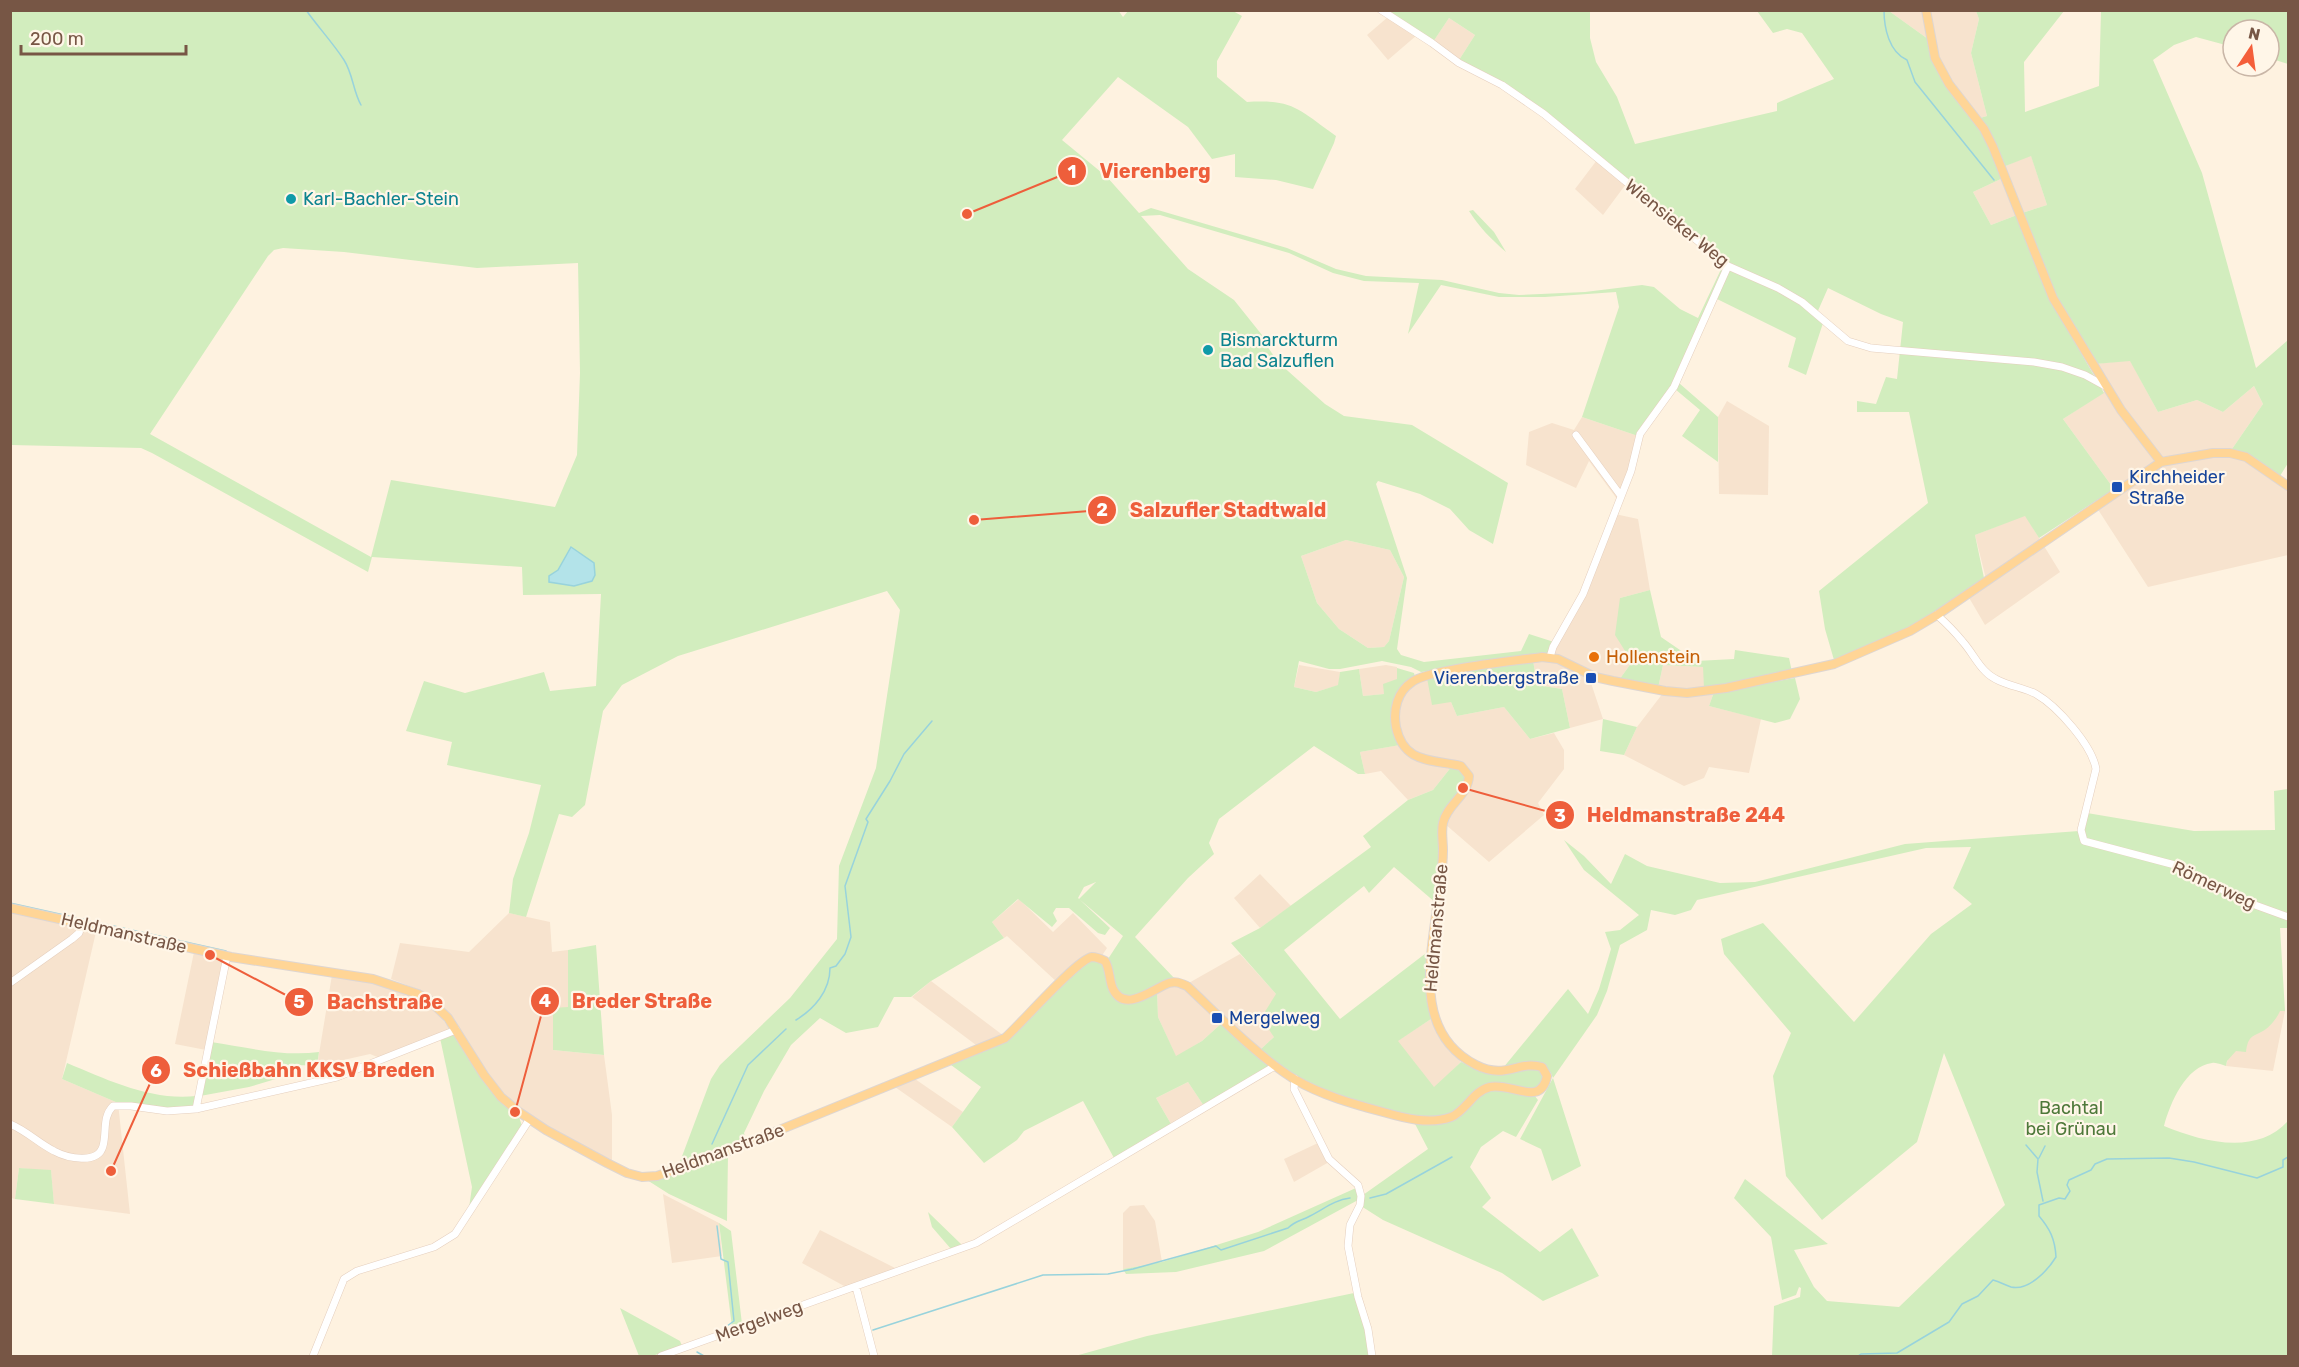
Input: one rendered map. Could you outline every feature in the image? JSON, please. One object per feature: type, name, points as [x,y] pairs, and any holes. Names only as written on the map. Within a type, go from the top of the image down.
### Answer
[{"type":"main road","points":[[1926,10],[1935,58],[1949,84],[1984,129],[2053,298],[2105,386],[2137,433],[2161,462]]},
{"type":"main road","points":[[1550,657],[1595,677],[1665,691],[1696,692],[1792,675],[1834,664],[1900,635],[1937,615],[2161,462],[2203,454],[2230,453],[2246,457],[2289,486]]},
{"type":"main road","name":"Heldmanstraße","points":[[10,908],[227,956],[389,983],[429,1000],[448,1018],[484,1075],[501,1097],[529,1120],[627,1173],[642,1177],[657,1176],[826,1113],[1005,1038],[1084,960],[1093,957],[1106,960],[1113,989],[1118,995],[1137,999],[1167,984],[1177,982],[1187,986],[1275,1066],[1295,1079],[1343,1101],[1400,1117],[1429,1121],[1452,1117],[1481,1091],[1491,1086],[1540,1091],[1545,1085],[1547,1076],[1542,1067],[1531,1064],[1509,1071],[1489,1070],[1463,1058],[1450,1046],[1436,1023],[1430,998],[1430,983],[1443,853],[1443,824],[1448,810],[1465,789],[1469,776],[1461,766],[1425,760],[1410,753],[1399,737],[1395,709],[1402,691],[1410,682],[1429,674],[1550,657]]},
{"type":"street","name":"Wiensieker Weg","points":[[1381,10],[1459,63],[1502,85],[1544,114],[1728,266],[1778,288],[1802,302],[1848,341],[1861,346],[2034,362],[2062,367],[2085,375],[2105,386]]},
{"type":"street","points":[[1550,657],[1553,647],[1583,594],[1631,471],[1640,434],[1674,387],[1728,266]]},
{"type":"street","points":[[1576,435],[1621,496]]},
{"type":"street","name":"Römerweg","points":[[1937,615],[1963,642],[1986,673],[2036,694],[2052,705],[2089,749],[2096,769],[2081,830],[2084,841],[2175,865],[2244,901],[2289,917]]},
{"type":"street","points":[[10,983],[72,939],[79,933],[82,924]]},
{"type":"street","points":[[196,1109],[227,956]]},
{"type":"street","points":[[10,1124],[24,1130],[54,1151],[78,1158],[90,1158],[100,1153],[103,1147],[106,1117],[113,1106],[167,1111],[196,1109],[337,1077],[456,1030]]},
{"type":"street","name":"Mergelweg","points":[[662,1356],[976,1243],[1275,1066]]},
{"type":"street","points":[[1295,1079],[1294,1089],[1329,1159],[1358,1185],[1361,1196],[1360,1205],[1350,1225],[1348,1246],[1358,1297],[1368,1329],[1372,1356]]},
{"type":"street","points":[[314,1356],[344,1279],[357,1271],[434,1247],[455,1234],[529,1120]]},
{"type":"street","points":[[856,1287],[874,1356]]},
{"type":"shaded area","points":[[1889,11],[1924,11],[1928,39]]},
{"type":"shaded area","points":[[1929,11],[1976,11],[1979,19],[1971,53],[1987,116],[1980,118],[1951,81],[1938,58]]},
{"type":"shaded area","points":[[1388,17],[1417,35],[1388,60],[1367,35]]},
{"type":"shaded area","points":[[1449,18],[1475,35],[1459,60],[1433,42]]},
{"type":"shaded area","points":[[2031,155],[2047,205],[2022,213],[2003,167]]},
{"type":"shaded area","points":[[1597,160],[1626,184],[1603,215],[1575,189]]},
{"type":"shaded area","points":[[2003,178],[2017,215],[1991,225],[1973,192]]},
{"type":"shaded area","points":[[2130,360],[2158,412],[2197,400],[2223,412],[2254,386],[2263,404],[2232,449],[2162,457],[2114,489],[2063,419],[2109,389],[2095,364]]},
{"type":"shaded area","points":[[1727,401],[1769,426],[1768,495],[1719,494],[1718,417]]},
{"type":"shaded area","points":[[1582,417],[1638,436],[1628,472],[1617,499],[1589,461],[1576,488],[1526,465],[1529,432],[1552,423],[1574,430]]},
{"type":"shaded area","points":[[2230,455],[2245,458],[2288,488],[2288,555],[2148,587],[2097,508],[2157,467],[2189,459]]},
{"type":"shaded area","points":[[1615,514],[1638,519],[1650,590],[1620,598],[1632,662],[1619,680],[1596,674],[1555,656],[1554,649],[1585,595]]},
{"type":"shaded area","points":[[2025,515],[2060,572],[1985,625],[1968,596],[1987,583],[1975,535]]},
{"type":"shaded area","points":[[1346,540],[1390,550],[1404,577],[1389,641],[1384,647],[1368,648],[1339,629],[1317,603],[1301,556]]},
{"type":"shaded area","points":[[1533,660],[1557,661],[1589,677],[1603,719],[1570,728],[1562,689],[1537,685]]},
{"type":"shaded area","points":[[1299,665],[1340,672],[1339,685],[1316,692],[1294,687]]},
{"type":"shaded area","points":[[1386,665],[1397,667],[1397,679],[1384,694],[1363,696],[1359,669]]},
{"type":"shaded area","points":[[1663,665],[1703,667],[1714,692],[1709,706],[1761,719],[1749,773],[1709,767],[1704,778],[1684,786],[1624,755],[1637,727],[1663,693],[1658,688]]},
{"type":"shaded area","points":[[1427,678],[1451,702],[1457,716],[1504,707],[1530,739],[1554,733],[1564,750],[1564,769],[1538,803],[1544,815],[1489,862],[1445,824],[1472,780],[1469,769],[1460,763],[1452,766],[1433,790],[1408,800],[1381,771],[1365,774],[1360,752],[1405,744],[1397,724],[1401,699],[1413,683]]},
{"type":"shaded area","points":[[1260,874],[1291,906],[1260,928],[1234,898]]},
{"type":"shaded area","points":[[1019,899],[1053,932],[1073,913],[1107,948],[1101,957],[1058,983],[1007,936],[1004,938],[992,922]]},
{"type":"shaded area","points":[[10,912],[96,932],[62,1079],[118,1103],[130,1214],[54,1204],[51,1171],[19,1168],[15,1199],[11,1198]]},
{"type":"shaded area","points":[[509,913],[550,922],[552,952],[568,950],[568,1008],[553,1050],[604,1055],[612,1115],[612,1162],[530,1118],[504,1097],[485,1074],[451,1016],[441,1005],[417,989],[391,979],[400,943],[469,952]]},
{"type":"shaded area","points":[[194,952],[225,958],[206,1050],[175,1044]]},
{"type":"shaded area","points":[[1240,954],[1276,994],[1274,1037],[1261,1049],[1187,984]]},
{"type":"shaded area","points":[[332,975],[384,984],[418,999],[435,1010],[450,1029],[380,1058],[370,1054],[317,1066]]},
{"type":"shaded area","points":[[931,981],[1004,1036],[980,1048],[912,997]]},
{"type":"shaded area","points":[[1167,985],[1186,988],[1223,1022],[1202,1041],[1176,1057],[1158,1017],[1157,991]]},
{"type":"shaded area","points":[[2240,1010],[2285,1011],[2273,1071],[2226,1066]]},
{"type":"shaded area","points":[[1431,1019],[1440,1036],[1461,1062],[1434,1088],[1397,1041]]},
{"type":"shaded area","points":[[915,1079],[963,1112],[952,1127],[895,1087]]},
{"type":"shaded area","points":[[1188,1082],[1204,1106],[1171,1124],[1156,1098]]},
{"type":"shaded area","points":[[1318,1143],[1329,1162],[1294,1182],[1284,1159]]},
{"type":"shaded area","points":[[663,1194],[719,1223],[722,1256],[672,1263]]},
{"type":"shaded area","points":[[1144,1205],[1155,1221],[1162,1262],[1123,1269],[1123,1213],[1130,1206]]},
{"type":"shaded area","points":[[820,1230],[897,1269],[846,1287],[802,1263]]},
{"type":"green space","points":[[1118,10],[1123,17],[1128,11],[1233,11],[1242,16],[1217,61],[1217,77],[1247,102],[1276,102],[1295,108],[1336,136],[1313,189],[1276,180],[1235,177],[1235,154],[1212,159],[1188,127],[1118,77],[1062,140],[1107,177],[1139,213],[1151,208],[1287,248],[1336,269],[1366,276],[1442,280],[1499,293],[1519,295],[1585,292],[1642,285],[1654,287],[1680,309],[1698,318],[1723,265],[1799,303],[1823,323],[1806,375],[1788,367],[1796,338],[1717,299],[1679,383],[1718,417],[1718,462],[1682,436],[1700,410],[1675,389],[1638,436],[1582,417],[1619,307],[1616,292],[1545,297],[1499,297],[1441,285],[1408,334],[1419,283],[1364,281],[1333,273],[1289,253],[1160,215],[1141,216],[1188,269],[1234,300],[1266,340],[1269,349],[1279,363],[1325,404],[1344,416],[1412,425],[1508,483],[1493,544],[1469,530],[1450,509],[1420,494],[1378,481],[1376,484],[1407,578],[1397,649],[1401,655],[1424,662],[1521,651],[1529,634],[1554,642],[1547,654],[1421,672],[1411,667],[1382,661],[1329,669],[1299,661],[1294,687],[1316,692],[1338,685],[1340,672],[1359,669],[1363,696],[1384,694],[1383,684],[1397,679],[1397,668],[1414,673],[1415,677],[1396,698],[1400,745],[1360,752],[1365,774],[1358,774],[1314,746],[1219,819],[1209,843],[1214,854],[1188,878],[1135,937],[1176,980],[1136,997],[1120,994],[1115,988],[1108,959],[1123,936],[1080,900],[1110,928],[1105,935],[1098,933],[1069,908],[1056,908],[1053,913],[1057,921],[1052,927],[1018,899],[992,922],[1004,938],[931,981],[911,997],[894,997],[878,1027],[846,1033],[820,1018],[791,1045],[764,1091],[744,1133],[746,1140],[678,1167],[711,1079],[720,1065],[790,998],[837,939],[839,866],[876,768],[900,610],[887,591],[678,656],[622,685],[603,711],[585,805],[572,817],[559,814],[526,917],[509,913],[513,879],[529,833],[541,785],[447,765],[452,742],[406,731],[424,681],[465,693],[544,672],[550,691],[596,686],[601,594],[523,595],[522,567],[372,557],[368,572],[141,448],[11,445],[11,11]],"holes":[[[283,248],[344,252],[477,268],[578,263],[580,373],[577,455],[555,507],[391,480],[371,557],[150,434],[268,256],[274,250]],[[1346,540],[1390,550],[1404,577],[1389,641],[1384,647],[1368,648],[1339,629],[1317,603],[1301,556]],[[1096,882],[1079,899],[1084,887]]]},
{"type":"green space","points":[[1384,11],[1590,11],[1590,38],[1596,62],[1617,97],[1635,144],[1777,111],[1777,103],[1834,79],[1802,33],[1787,29],[1773,33],[1757,11],[1889,11],[1928,39],[1933,58],[1983,131],[2003,178],[1973,192],[1991,225],[2017,215],[2050,299],[2104,393],[2063,419],[2114,489],[2039,538],[2025,516],[1975,535],[1984,578],[1937,612],[1880,642],[1834,660],[1825,629],[1819,591],[1928,503],[1909,412],[1857,412],[1857,401],[1876,404],[1886,377],[1897,379],[1903,322],[1828,288],[1817,313],[1729,264],[1545,113],[1459,60],[1475,35],[1449,18],[1433,42]]},
{"type":"green space","points":[[1976,11],[2064,11],[2024,62],[2025,112],[2099,86],[2101,11],[2288,11],[2288,64],[2281,62],[2281,18],[2221,18],[2221,44],[2196,37],[2174,45],[2153,60],[2202,173],[2256,368],[2288,340],[2288,463],[2280,476],[2247,454],[2232,449],[2263,404],[2254,386],[2223,412],[2197,400],[2158,412],[2130,361],[2095,364],[2055,296],[2022,213],[2047,205],[2031,156],[2003,167],[1980,118],[1987,116],[1971,53],[1979,19]]},
{"type":"green space","points":[[1473,210],[1494,232],[1506,252],[1477,222],[1469,211]]},
{"type":"green space","points":[[1650,590],[1661,637],[1696,661],[1734,659],[1735,650],[1789,658],[1792,672],[1704,688],[1703,667],[1663,665],[1658,688],[1619,680],[1632,662],[1615,635],[1620,598]]},
{"type":"green space","points":[[1533,660],[1537,685],[1562,689],[1570,728],[1530,739],[1504,707],[1457,716],[1451,702],[1432,705],[1427,678]]},
{"type":"green space","points":[[1795,678],[1800,699],[1790,719],[1775,723],[1709,706],[1714,692]]},
{"type":"green space","points":[[1603,719],[1637,727],[1624,755],[1600,751]]},
{"type":"green space","points":[[1452,766],[1465,773],[1467,781],[1446,809],[1436,903],[1394,867],[1369,893],[1364,886],[1284,950],[1340,1019],[1430,950],[1427,984],[1431,1019],[1398,1041],[1434,1087],[1461,1062],[1489,1073],[1526,1067],[1539,1070],[1544,1076],[1543,1084],[1532,1090],[1501,1084],[1450,1114],[1429,1119],[1401,1115],[1320,1089],[1283,1068],[1261,1049],[1274,1037],[1261,1018],[1276,994],[1231,943],[1260,928],[1371,847],[1363,836],[1408,800],[1433,790]]},
{"type":"green space","points":[[2288,789],[2288,914],[2244,899],[2177,863],[2086,838],[2083,830],[2087,813],[2194,831],[2275,830],[2274,791]]},
{"type":"green space","name":"Bachtal bei Grünau","points":[[2079,831],[2083,842],[2176,865],[2212,889],[2243,903],[2288,918],[2288,928],[2280,928],[2285,1011],[2280,1011],[2268,1027],[2251,1038],[2246,1052],[2236,1051],[2227,1061],[2226,1066],[2212,1063],[2194,1071],[2180,1087],[2164,1126],[2195,1137],[2229,1143],[2261,1139],[2275,1132],[2288,1121],[2288,1356],[1772,1356],[1774,1306],[1800,1297],[1801,1288],[1799,1287],[1796,1295],[1782,1300],[1771,1237],[1734,1198],[1745,1179],[1828,1244],[1794,1250],[1814,1287],[1827,1301],[1899,1307],[2005,1205],[1944,1053],[1917,1142],[1822,1220],[1786,1176],[1773,1076],[1791,1033],[1724,954],[1721,939],[1763,923],[1854,1022],[1931,934],[1972,904],[1953,888],[1971,847],[1926,848],[1697,900],[1691,910],[1675,915],[1651,910],[1647,930],[1620,945],[1607,991],[1597,1015],[1553,1078],[1544,1066],[1539,1064],[1525,1063],[1503,1068],[1568,989],[1588,1014],[1599,989],[1611,949],[1605,932],[1620,930],[1639,915],[1584,870],[1564,840],[1584,856],[1611,884],[1625,854],[1647,866],[1720,883],[1755,882],[1905,844]]},
{"type":"green space","points":[[596,945],[604,1055],[553,1050],[553,1008],[568,1007],[568,950]]},
{"type":"green space","points":[[1093,958],[1105,964],[1111,989],[1125,1001],[1157,991],[1158,1017],[1176,1056],[1202,1041],[1223,1022],[1271,1065],[1204,1106],[1188,1082],[1156,1098],[1171,1124],[1114,1158],[1083,1101],[1024,1131],[1017,1140],[984,1163],[952,1127],[981,1087],[951,1065],[1007,1039],[1059,985]]},
{"type":"green space","points":[[452,1033],[456,1035],[519,1117],[522,1126],[469,1208],[472,1187],[440,1038]]},
{"type":"green space","points":[[211,1042],[278,1052],[319,1052],[317,1066],[291,1067],[279,1078],[249,1087],[200,1096]]},
{"type":"green space","points":[[67,1063],[130,1088],[179,1097],[196,1096],[193,1107],[170,1109],[118,1103],[62,1079]]},
{"type":"green space","points":[[1553,1078],[1581,1166],[1552,1181],[1541,1149],[1520,1139]]},
{"type":"green space","points":[[1492,1089],[1534,1095],[1538,1100],[1516,1137],[1503,1131],[1481,1147],[1470,1167],[1491,1198],[1482,1207],[1540,1252],[1572,1228],[1599,1276],[1543,1301],[1502,1273],[1383,1220],[1361,1206],[1363,1195],[1428,1149],[1414,1122],[1453,1119],[1482,1092]]},
{"type":"green space","points":[[728,1155],[727,1221],[669,1194],[647,1180]]},
{"type":"green space","points":[[19,1168],[51,1170],[54,1204],[15,1199]]},
{"type":"green space","points":[[1356,1188],[1358,1200],[1264,1251],[1176,1272],[1126,1274],[1123,1269],[1162,1262],[1258,1232]]},
{"type":"green space","points":[[928,1212],[962,1245],[951,1249],[932,1227]]},
{"type":"green space","points":[[719,1223],[731,1231],[742,1324],[732,1327]]},
{"type":"green space","points":[[1354,1293],[1366,1331],[1369,1356],[1075,1356],[1147,1336]]},
{"type":"green space","points":[[620,1308],[680,1341],[682,1346],[652,1356],[639,1356]]},
{"type":"water","points":[[571,547],[594,563],[595,575],[592,581],[574,586],[549,582],[549,576],[558,570]]},
{"type":"waterway","points":[[306,10],[344,60],[361,105]]},
{"type":"waterway","points":[[1884,10],[1889,39],[1896,51],[1907,60],[1915,82],[1994,180]]},
{"type":"waterway","points":[[796,1020],[809,1010],[824,992],[830,968],[836,966],[845,954],[851,937],[845,886],[868,822],[866,819],[904,754],[932,721]]},
{"type":"waterway","points":[[10,903],[226,951]]},
{"type":"waterway","points":[[712,1144],[748,1065],[786,1029]]},
{"type":"waterway","points":[[2026,1145],[2038,1159],[2037,1172],[2043,1201]]},
{"type":"waterway","points":[[2039,1158],[2045,1146]]},
{"type":"waterway","points":[[1370,1198],[1386,1194],[1452,1157]]},
{"type":"waterway","points":[[1858,1356],[1897,1353],[1949,1322],[1962,1304],[1978,1296],[1993,1280],[2011,1287],[2031,1283],[2048,1268],[2056,1257],[2051,1235],[2039,1216],[2039,1205],[2059,1198],[2065,1199],[2070,1191],[2067,1185],[2069,1180],[2091,1170],[2095,1164],[2107,1159],[2169,1158],[2257,1178],[2283,1167],[2283,1160],[2288,1157]]},
{"type":"waterway","points":[[873,1330],[1043,1275],[1108,1274],[1216,1246],[1221,1250],[1288,1228],[1334,1203],[1350,1198]]},
{"type":"waterway","points":[[717,1226],[721,1259],[728,1262],[734,1321],[727,1326]]},
{"type":"waterway","points":[[697,1352],[704,1356]]},
{"type":"place","name":"Karl-Bachler-Stein","points":[[291,199]]},
{"type":"place","name":"Vierenberg","points":[[967,214]]},
{"type":"place","name":"Bismarckturm Bad Salzuflen","points":[[1208,350]]},
{"type":"place","name":"Kirchheider Straße","points":[[2117,487]]},
{"type":"place","name":"Salzufler Stadtwald","points":[[974,520]]},
{"type":"place","name":"Hollenstein","points":[[1594,657]]},
{"type":"place","name":"Vierenbergstraße","points":[[1591,678]]},
{"type":"place","name":"Heldmanstraße 244","points":[[1463,788]]},
{"type":"place","name":"Bachstraße","points":[[210,955]]},
{"type":"place","name":"Mergelweg","points":[[1217,1018]]},
{"type":"place","name":"Breder Straße","points":[[515,1112]]},
{"type":"place","name":"Schießbahn KKSV Breden","points":[[111,1171]]}]
